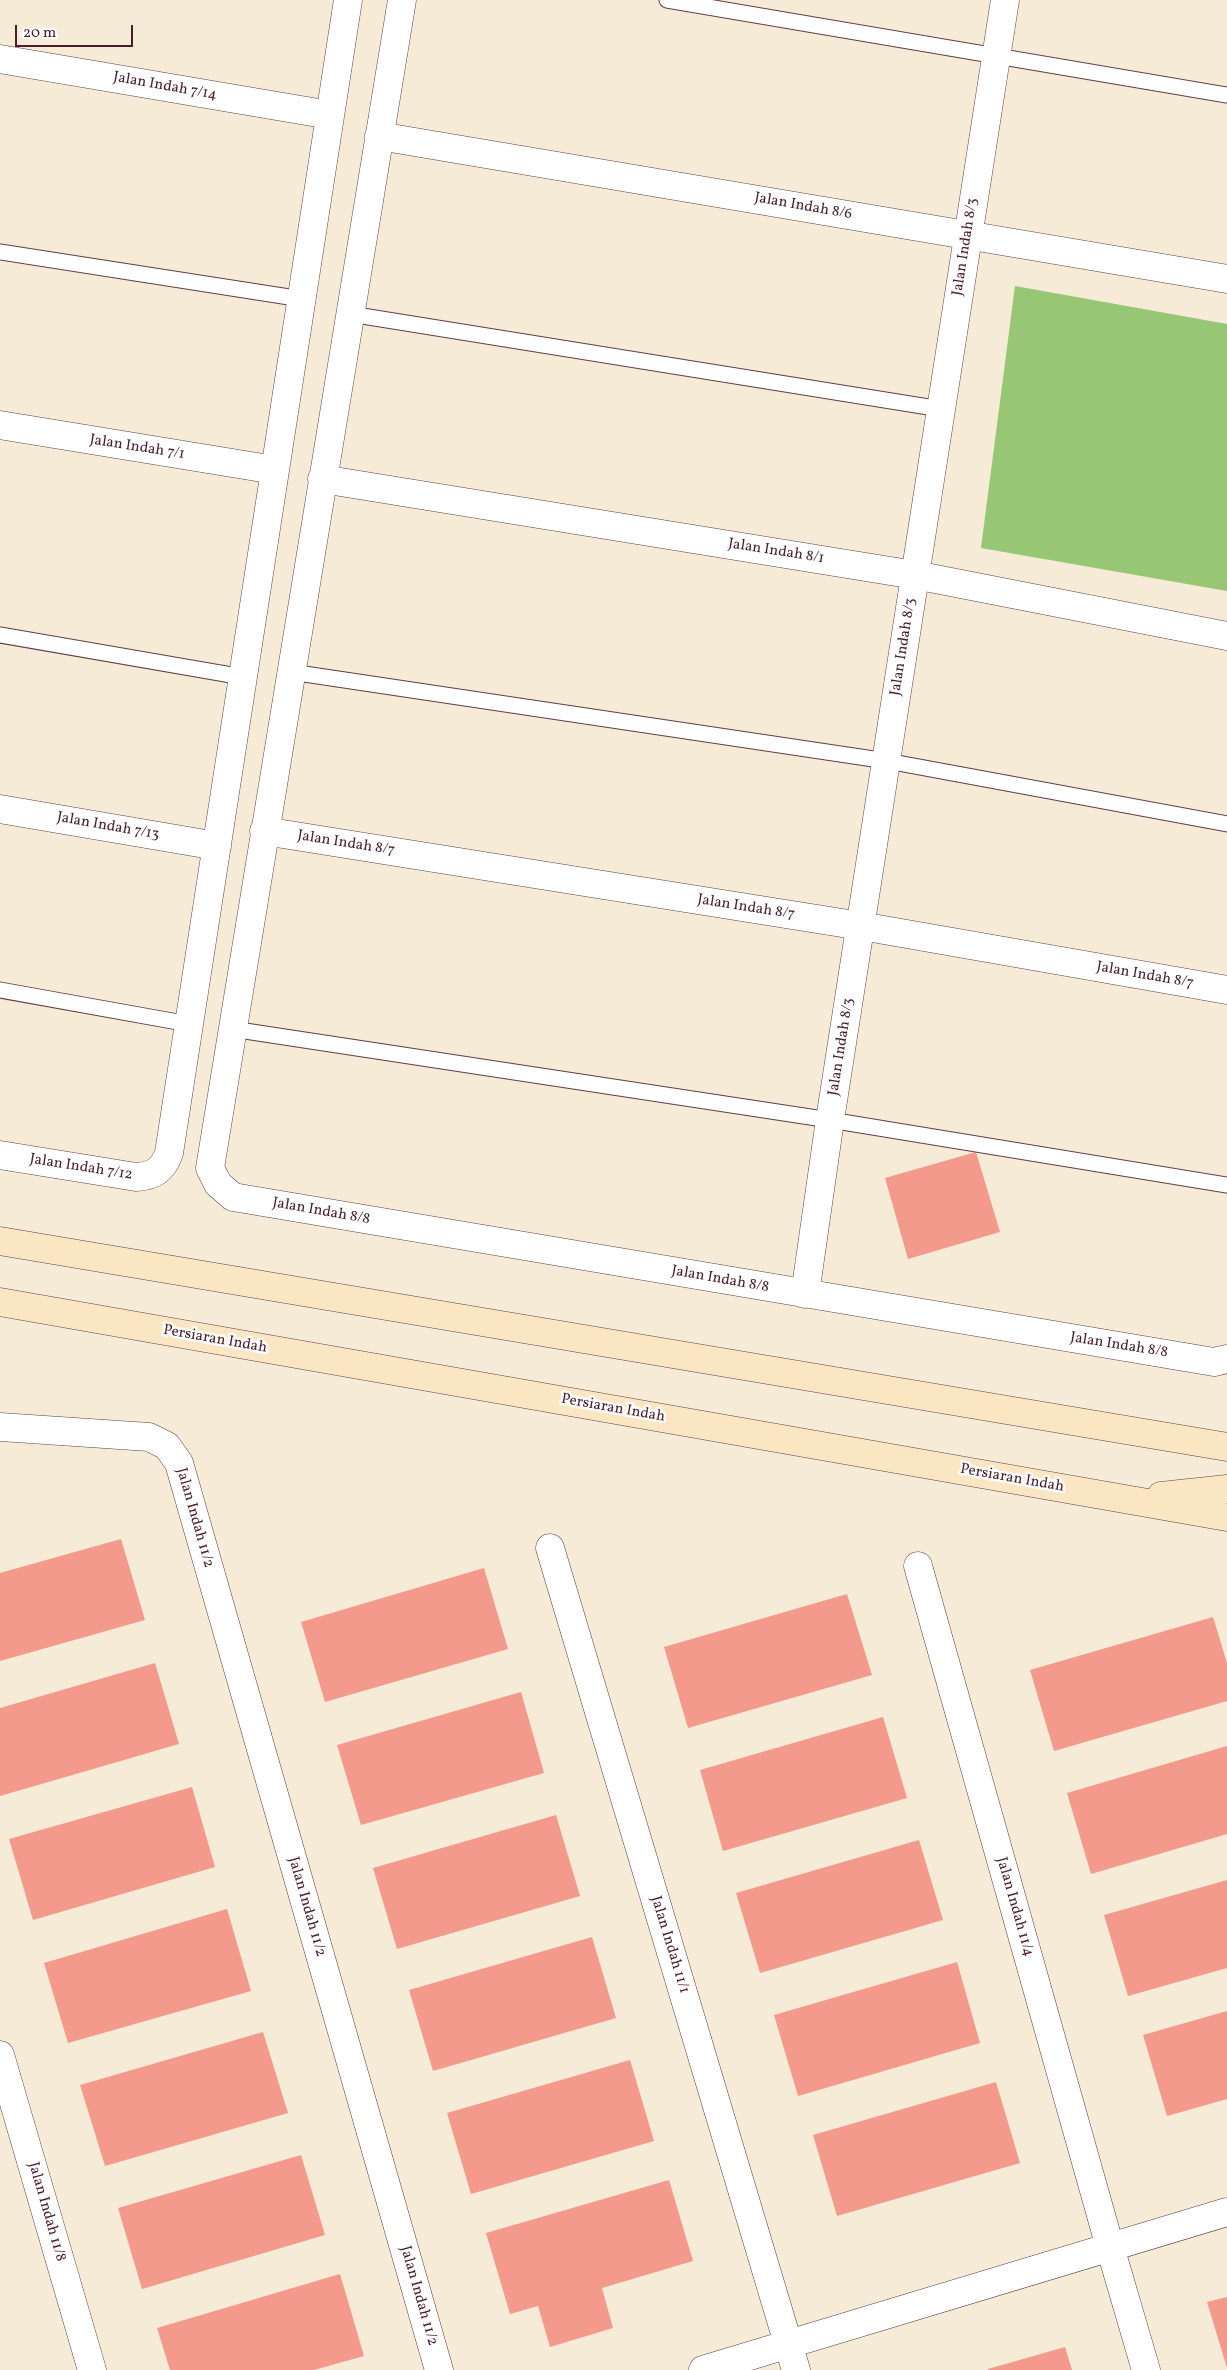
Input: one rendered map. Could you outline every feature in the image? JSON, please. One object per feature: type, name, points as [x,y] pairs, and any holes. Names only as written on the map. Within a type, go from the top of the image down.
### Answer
[{"type":"main road","points":[[0,1241],[1227,1447]]},
{"type":"main road","name":"Persiaran Indah","points":[[0,1302],[1227,1517]]},
{"type":"main road","points":[[1125,1499],[1227,1489]]},
{"type":"street","name":"Jalan Indah 7/12","points":[[0,1154],[136,1177],[158,1172],[165,1164],[169,1153],[348,0]]},
{"type":"street","points":[[232,1029],[402,0]]},
{"type":"street","name":"Jalan Indah 8/3","points":[[806,1294],[830,1120],[1005,0]]},
{"type":"street","name":"Jalan Indah 7/14","points":[[0,59],[330,115]]},
{"type":"street","name":"Jalan Indah 8/6","points":[[379,136],[1227,279]]},
{"type":"street","name":"Jalan Indah 7/1","points":[[0,426],[275,470]]},
{"type":"street","name":"Jalan Indah 8/1","points":[[322,479],[915,575],[1227,636]]},
{"type":"street","name":"Jalan Indah 7/13","points":[[0,809],[217,846]]},
{"type":"street","name":"Jalan Indah 8/7","points":[[264,832],[861,926],[1227,990]]},
{"type":"street","name":"Jalan Indah 8/8","points":[[232,1029],[210,1168],[218,1184],[233,1197],[1214,1362],[1227,1359]]},
{"type":"street","name":"Jalan Indah 11/2","points":[[0,1427],[149,1437],[167,1446],[179,1463],[440,2370]]},
{"type":"street","name":"Jalan Indah 11/1","points":[[550,1548],[796,2370]]},
{"type":"street","name":"Jalan Indah 11/4","points":[[918,1566],[1146,2370]]},
{"type":"street","name":"Jalan Indah 11/8","points":[[0,2055],[92,2370]]},
{"type":"street","points":[[704,2370],[788,2343],[1227,2212]]},
{"type":"lane","points":[[667,0],[1227,95]]},
{"type":"lane","points":[[0,252],[302,299]]},
{"type":"lane","points":[[350,314],[941,409]]},
{"type":"lane","points":[[0,635],[243,677]]},
{"type":"lane","points":[[291,672],[887,761],[1227,824]]},
{"type":"lane","points":[[0,990],[189,1024]]},
{"type":"lane","points":[[232,1029],[830,1120],[1227,1185]]},
{"type":"green space","points":[[1015,286],[1227,324],[1227,591],[981,548]]},
{"type":"building","points":[[976,1152],[1000,1232],[908,1259],[885,1178]]},
{"type":"building","points":[[121,1539],[145,1620],[0,1661],[0,1573]]},
{"type":"building","points":[[484,1568],[508,1649],[325,1702],[301,1622]]},
{"type":"building","points":[[847,1594],[872,1675],[688,1728],[664,1647]]},
{"type":"building","points":[[1213,1617],[1227,1663],[1227,1701],[1054,1751],[1030,1670]]},
{"type":"building","points":[[155,1663],[179,1744],[0,1796],[0,1708]]},
{"type":"building","points":[[521,1692],[544,1773],[361,1825],[337,1745]]},
{"type":"building","points":[[883,1717],[907,1798],[723,1851],[700,1770]]},
{"type":"building","points":[[1227,1746],[1227,1834],[1091,1874],[1067,1793]]},
{"type":"building","points":[[192,1787],[215,1867],[33,1920],[9,1839]]},
{"type":"building","points":[[556,1815],[580,1896],[397,1949],[373,1868]]},
{"type":"building","points":[[919,1840],[943,1920],[760,1973],[736,1893]]},
{"type":"building","points":[[1227,1880],[1227,1968],[1128,1996],[1104,1915]]},
{"type":"building","points":[[227,1909],[251,1991],[68,2043],[44,1963]]},
{"type":"building","points":[[592,1937],[616,2018],[433,2071],[409,1990]]},
{"type":"building","points":[[957,1962],[980,2043],[798,2096],[774,2015]]},
{"type":"building","points":[[1227,2011],[1227,2099],[1167,2116],[1143,2035]]},
{"type":"building","points":[[263,2032],[288,2113],[105,2166],[80,2085]]},
{"type":"building","points":[[630,2060],[654,2141],[471,2194],[447,2113]]},
{"type":"building","points":[[996,2082],[1020,2163],[837,2216],[813,2135]]},
{"type":"building","points":[[301,2155],[325,2235],[142,2289],[118,2208]]},
{"type":"building","points":[[669,2180],[693,2261],[602,2288],[613,2328],[550,2347],[538,2306],[510,2314],[486,2233]]},
{"type":"building","points":[[340,2274],[364,2356],[314,2370],[170,2370],[157,2328]]},
{"type":"building","points":[[1227,2297],[1227,2368],[1207,2302]]},
{"type":"building","points":[[1065,2347],[1072,2370],[988,2370],[988,2369]]}]
